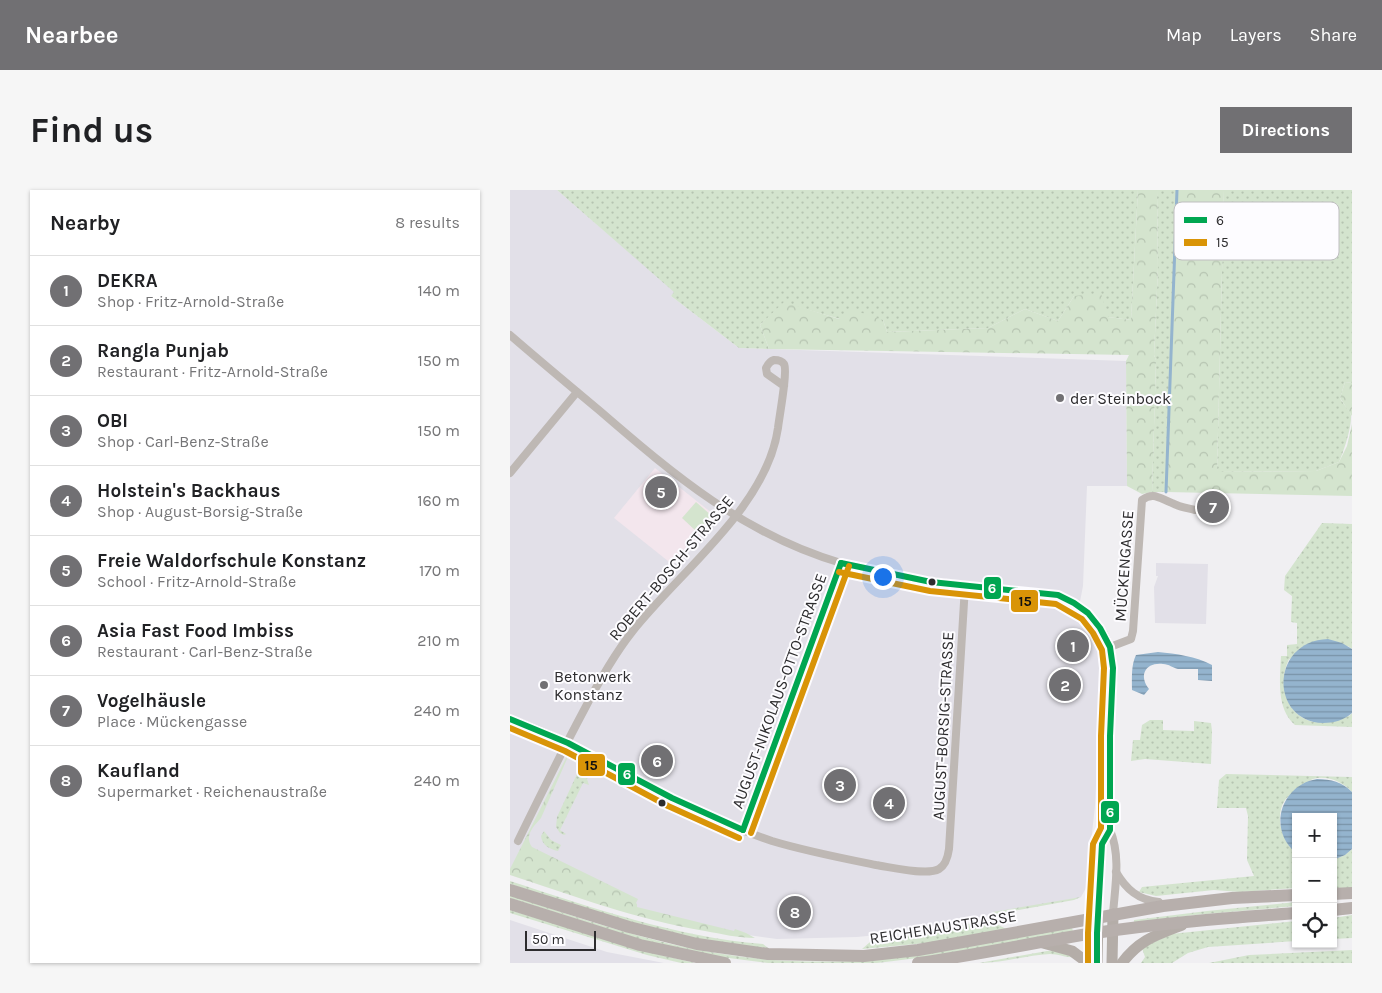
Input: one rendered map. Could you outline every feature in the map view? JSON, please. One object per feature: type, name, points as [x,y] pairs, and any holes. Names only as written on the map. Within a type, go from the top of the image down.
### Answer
[{"type":"main road","name":"REICHENAUSTRASSE","points":[[510,890],[651,934],[697,944],[768,954],[864,956],[996,937],[1098,916],[1163,906],[1237,898],[1292,895]]},
{"type":"main road","points":[[1337,894],[1352,893]]},
{"type":"main road","points":[[510,904],[640,945],[725,963]]},
{"type":"main road","points":[[1337,910],[1352,908]]},
{"type":"main road","name":"REICHENAUSTRASSE","points":[[918,963],[1112,931],[1292,913]]},
{"type":"street","points":[[510,336],[653,457],[695,490],[767,533],[808,552],[841,563],[912,579],[1058,595],[1088,613],[1100,628],[1110,647],[1113,668],[1110,830],[1114,840],[1116,872],[1112,963]]},
{"type":"street","name":"ROBERT-BOSCH-STRASSE","points":[[518,841],[566,743],[599,682],[632,632],[736,516],[766,468],[773,452],[784,386]]},
{"type":"street","points":[[510,473],[577,392]]},
{"type":"street","name":"MÜCKENGASSE","points":[[1110,647],[1131,639],[1134,631],[1142,500],[1152,495],[1159,496],[1180,506],[1195,510]]},
{"type":"street","name":"AUGUST-NIKOLAUS-OTTO-STRASSE","points":[[743,830],[841,563]]},
{"type":"street","name":"AUGUST-BORSIG-STRASSE","points":[[743,830],[775,842],[886,867],[929,872],[939,870],[943,866],[949,850],[965,586]]},
{"type":"street","points":[[510,718],[598,758],[663,793],[743,830]]},
{"type":"street","points":[[1097,963],[1102,844],[1110,830]]},
{"type":"street","points":[[1116,872],[1126,886],[1138,897],[1159,902],[1163,906]]},
{"type":"street","points":[[1122,963],[1142,942],[1190,922]]},
{"type":"street","points":[[1040,942],[1072,951],[1088,963]]},
{"type":"shaded area","points":[[510,190],[557,190],[675,292],[671,296],[739,348],[1126,361],[1127,486],[1087,486],[1083,586],[1077,617],[1084,621],[1101,652],[1101,684],[1095,806],[1086,888],[1081,897],[897,933],[857,937],[777,939],[733,933],[677,921],[510,869]]},
{"type":"shaded area","points":[[655,468],[717,517],[673,565],[614,518]]},
{"type":"shaded area","points":[[1156,563],[1208,564],[1206,624],[1155,623],[1154,587],[1158,576],[1156,576]]},
{"type":"shaded area","points":[[510,920],[607,952],[664,963],[510,963]]},
{"type":"green space","points":[[557,190],[1138,190],[1131,320],[1108,317],[1074,296],[1058,321],[1025,309],[988,328],[887,332],[883,320],[840,319],[784,303],[760,325],[769,349],[739,348],[671,296],[674,292]]},
{"type":"green space","points":[[1138,190],[1157,190],[1158,268],[1154,355],[1156,360],[1152,492],[1142,494],[1127,486],[1126,361],[1129,355],[769,349],[760,325],[784,302],[839,319],[850,309],[883,320],[887,332],[988,328],[1025,309],[1058,321],[1074,296],[1101,293],[1108,317],[1131,320]]},
{"type":"green space","points":[[1157,190],[1177,190],[1177,202],[1174,202],[1174,260],[1166,492],[1152,492],[1156,360],[1154,355],[1158,268]]},
{"type":"green space","points":[[1177,190],[1224,190],[1224,202],[1177,202]]},
{"type":"green space","points":[[1224,190],[1352,190],[1352,383],[1345,382],[1340,398],[1351,415],[1345,445],[1339,462],[1316,471],[1217,472],[1222,260],[1339,260],[1339,202],[1224,202]]},
{"type":"green space","points":[[1174,260],[1222,260],[1217,472],[1316,471],[1339,462],[1347,446],[1352,424],[1352,496],[1166,492]]},
{"type":"green space","points":[[1345,382],[1352,383],[1352,416],[1340,398]]},
{"type":"green space","points":[[696,502],[712,516],[697,532],[682,518]]},
{"type":"green space","points":[[1322,523],[1352,524],[1352,649],[1348,646],[1289,659],[1284,679],[1285,689],[1287,699],[1292,708],[1307,720],[1326,722],[1349,716],[1352,713],[1352,727],[1295,725],[1285,711],[1280,693],[1281,656],[1287,656],[1287,645],[1297,644],[1297,623],[1291,622],[1292,596],[1284,590],[1285,576]]},
{"type":"green space","points":[[1150,720],[1163,720],[1163,730],[1194,731],[1194,721],[1211,723],[1211,764],[1145,759],[1131,761],[1133,740],[1140,740],[1142,725]]},
{"type":"green space","points":[[568,754],[541,818],[530,832],[529,839],[532,847],[638,899],[637,907],[734,931],[735,929],[755,938],[730,936],[655,921],[510,875],[510,869]]},
{"type":"green space","points":[[586,766],[592,767],[587,779],[589,785],[583,783],[560,830],[566,834],[564,835],[556,827],[557,817],[578,772]]},
{"type":"green space","points":[[1226,774],[1352,777],[1352,792],[1334,780],[1318,778],[1309,781],[1285,800],[1280,814],[1280,821],[1283,835],[1292,849],[1292,888],[1240,892],[1214,890],[1156,896],[1139,892],[1142,887],[1254,876],[1247,860],[1248,816],[1246,808],[1217,808],[1219,780]]},
{"type":"green space","points":[[544,831],[551,840],[561,845],[558,851],[544,844],[541,836]]},
{"type":"green space","points":[[1352,849],[1352,888],[1337,888],[1337,858]]},
{"type":"green space","points":[[510,881],[635,920],[698,935],[763,944],[768,948],[735,945],[670,933],[573,905],[510,884]]},
{"type":"green space","points":[[510,895],[642,937],[723,954],[778,960],[815,962],[871,960],[1072,927],[1073,932],[942,955],[877,963],[768,963],[721,957],[648,942],[510,898]]},
{"type":"green space","points":[[1081,897],[1074,900],[997,914],[993,912]]},
{"type":"green space","points":[[1292,902],[1292,906],[1195,915],[1134,923],[1134,920]]},
{"type":"green space","points":[[510,910],[648,952],[695,963],[681,963],[647,955],[510,913]]},
{"type":"green space","points":[[1352,915],[1352,938],[1337,939],[1337,917]]},
{"type":"green space","points":[[989,920],[1006,929],[937,942],[862,949],[870,942]]},
{"type":"green space","points":[[1292,921],[1292,941],[1208,947],[1188,953],[1172,963],[1141,963],[1145,957],[1142,948],[1171,934]]},
{"type":"green space","points":[[1352,950],[1352,963],[1209,963],[1249,955]]},
{"type":"green space","points":[[1055,951],[1074,957],[1050,954],[979,963]]},
{"type":"water","points":[[1328,639],[1342,643],[1352,649],[1352,713],[1339,721],[1323,723],[1305,719],[1293,709],[1286,696],[1284,681],[1287,666],[1295,653],[1309,643]]},
{"type":"water","points":[[1158,652],[1193,657],[1212,665],[1212,681],[1198,680],[1198,669],[1178,669],[1157,664],[1148,667],[1144,674],[1144,679],[1149,689],[1144,695],[1132,690],[1133,667],[1136,655]]},
{"type":"water","points":[[1317,779],[1327,780],[1336,782],[1352,792],[1352,849],[1345,855],[1337,858],[1337,813],[1292,813],[1292,849],[1287,843],[1280,821],[1282,809],[1294,790],[1305,783]]},
{"type":"waterway","points":[[1177,190],[1177,202]]},
{"type":"waterway","points":[[1166,492],[1174,260]]},
{"type":"transit line","name":"6","points":[[841,563],[931,582],[1058,595],[1088,613],[1100,628],[1110,647],[1113,668],[1110,736],[1110,830],[1102,844],[1097,963]]},
{"type":"transit line","name":"6","points":[[743,830],[841,563]]},
{"type":"transit line","name":"15","points":[[751,833],[849,566]]},
{"type":"transit line","name":"15","points":[[839,572],[930,591],[1056,604],[1082,619],[1093,633],[1102,650],[1104,668],[1101,736],[1101,828],[1093,844],[1088,963]]},
{"type":"transit line","name":"6","points":[[510,719],[568,743],[672,798],[743,830]]},
{"type":"transit line","name":"15","points":[[510,728],[565,751],[668,806],[739,838]]},
{"type":"place","name":"der Steinbock","points":[[1060,398]]},
{"type":"place","name":"Freie Waldorfschule Konstanz","points":[[661,492]]},
{"type":"place","name":"Vogelhäusle","points":[[1213,507]]},
{"type":"place","name":"DEKRA","points":[[1073,646]]},
{"type":"place","name":"Betonwerk Konstanz","points":[[544,685]]},
{"type":"place","name":"Rangla Punjab","points":[[1065,685]]},
{"type":"place","name":"Asia Fast Food Imbiss","points":[[657,761]]},
{"type":"place","name":"OBI","points":[[840,785]]},
{"type":"place","name":"Holstein's Backhaus","points":[[889,803]]},
{"type":"place","name":"Kaufland","points":[[795,912]]}]
